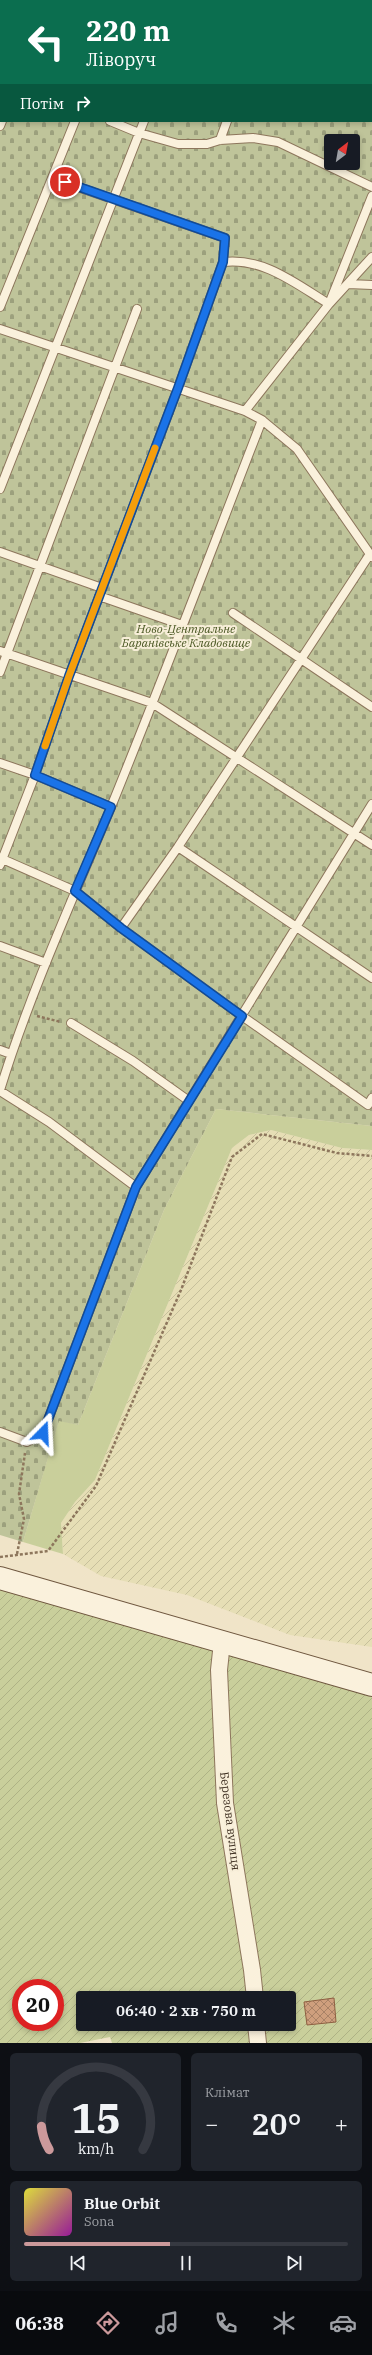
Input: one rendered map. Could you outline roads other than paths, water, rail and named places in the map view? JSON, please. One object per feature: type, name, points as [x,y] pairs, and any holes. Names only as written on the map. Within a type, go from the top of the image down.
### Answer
[{"type":"main road","points":[[0,1578],[372,1686]]},
{"type":"street","name":"Березова вулиця","points":[[222,1642],[218,1670],[225,1804],[252,1970],[254,1991]]},
{"type":"street","points":[[257,2031],[258,2043]]},
{"type":"lane","points":[[0,307],[75,122]]},
{"type":"lane","points":[[112,122],[139,133],[178,144],[207,144],[220,140],[253,138],[278,142],[372,187]]},
{"type":"lane","points":[[0,489],[144,122]]},
{"type":"lane","points":[[220,140],[226,122]]},
{"type":"lane","points":[[52,178],[225,238],[223,262],[178,388],[69,676],[35,775],[1,860],[75,891],[121,928],[242,1016],[368,1104],[372,1098]]},
{"type":"lane","points":[[329,304],[372,196]]},
{"type":"lane","points":[[244,411],[329,304],[372,257]]},
{"type":"lane","points":[[223,262],[237,260],[272,269],[329,304]]},
{"type":"lane","points":[[348,284],[372,285]]},
{"type":"lane","points":[[0,672],[3,652],[40,565],[137,309]]},
{"type":"lane","points":[[0,329],[178,388],[244,411],[262,420],[297,449],[371,555],[178,847],[121,928]]},
{"type":"lane","points":[[136,1187],[50,1122],[0,1090],[11,1054],[46,963],[111,807],[262,420]]},
{"type":"lane","points":[[0,552],[102,588]]},
{"type":"lane","points":[[99,596],[182,625]]},
{"type":"lane","points":[[233,613],[302,658],[372,707]]},
{"type":"lane","points":[[3,652],[69,676],[152,703],[372,845]]},
{"type":"lane","points":[[0,763],[35,775],[111,807]]},
{"type":"lane","points":[[0,1432],[27,1442],[43,1433],[136,1187],[372,804]]},
{"type":"lane","points":[[178,847],[372,978]]},
{"type":"lane","points":[[0,946],[46,963]]},
{"type":"lane","points":[[71,1023],[133,1061],[189,1101]]},
{"type":"lane","points":[[0,1050],[11,1054]]},
{"type":"park label","name":"Ново-Центральне Баранівське Кладовище","points":[[186,636]]}]
